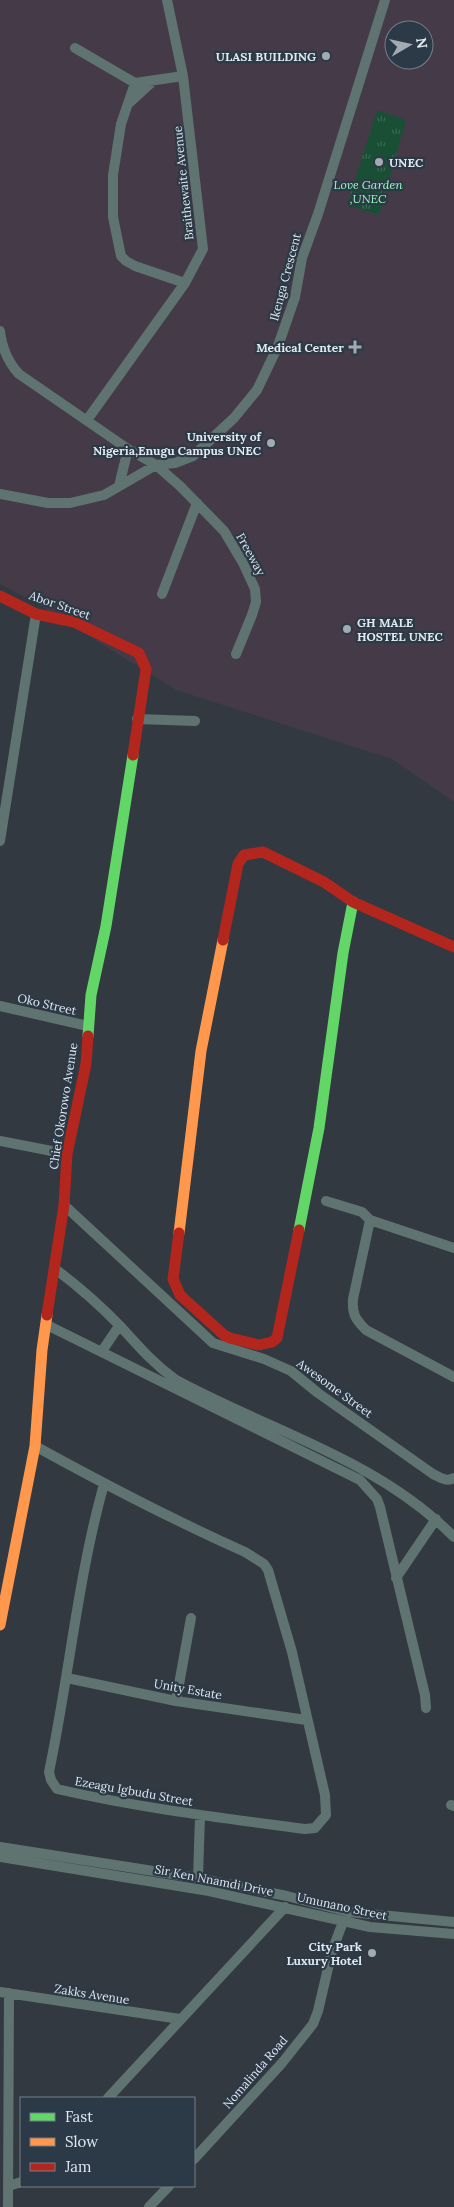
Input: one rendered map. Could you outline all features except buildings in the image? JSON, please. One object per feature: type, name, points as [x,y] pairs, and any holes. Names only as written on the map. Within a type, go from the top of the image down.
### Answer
[{"type":"street","name":"Braithewaite Avenue","points":[[87,420],[185,282],[203,249],[183,76],[167,0]]},
{"type":"street","name":"Ikenga Crescent","points":[[0,494],[39,503],[70,503],[96,498],[156,465],[175,463],[196,454],[234,418],[254,394],[274,354],[298,283],[302,258],[318,214],[385,0]]},
{"type":"street","points":[[75,48],[135,83],[183,76]]},
{"type":"street","points":[[128,103],[153,81]]},
{"type":"street","points":[[135,83],[121,124],[113,175],[113,217],[121,256],[135,266],[185,282]]},
{"type":"street","name":"Freeway","points":[[0,331],[4,352],[11,365],[19,374],[128,449],[156,465],[198,503],[224,532],[243,563],[255,589],[256,602],[236,654]]},
{"type":"street","points":[[119,486],[128,449]]},
{"type":"street","points":[[162,594],[198,503]]},
{"type":"street","name":"Abor Street","points":[[0,596],[36,614],[74,622],[139,653]]},
{"type":"street","points":[[0,842],[36,614]]},
{"type":"street","name":"Chief Okorowo Avenue","points":[[0,1625],[4,1592],[35,1446],[37,1400],[64,1204],[67,1154],[86,1064],[91,995],[106,926],[146,669],[139,653]]},
{"type":"street","points":[[137,719],[194,721]]},
{"type":"street","points":[[353,902],[343,953],[319,1128],[277,1338],[272,1343],[262,1345],[232,1339],[224,1335],[180,1295],[174,1278],[201,1051],[238,864],[244,855],[251,852],[263,852],[324,882],[353,902],[454,947]]},
{"type":"street","name":"Oko Street","points":[[0,1006],[88,1026]]},
{"type":"street","points":[[0,1141],[67,1154]]},
{"type":"street","points":[[326,1201],[362,1212],[370,1220],[454,1248]]},
{"type":"street","name":"Awesome Street","points":[[64,1204],[213,1343],[280,1364],[434,1474],[442,1479],[449,1480],[454,1478]]},
{"type":"street","points":[[370,1220],[353,1299],[352,1311],[355,1319],[366,1330],[454,1377]]},
{"type":"street","points":[[54,1268],[76,1284],[120,1326],[154,1363],[176,1380],[367,1470],[436,1519],[454,1538]]},
{"type":"street","points":[[47,1325],[360,1480],[377,1499],[380,1507],[425,1695],[426,1708]]},
{"type":"street","points":[[102,1351],[120,1326]]},
{"type":"street","points":[[35,1446],[104,1484],[186,1526],[245,1552],[264,1564],[268,1570],[292,1652],[306,1720]]},
{"type":"street","name":"Ezeagu Igbudu Street","points":[[104,1484],[93,1522],[49,1772],[57,1789],[119,1803],[200,1816],[305,1829],[315,1828],[326,1815],[325,1795],[306,1720]]},
{"type":"street","points":[[396,1578],[436,1519]]},
{"type":"street","points":[[176,1701],[191,1618]]},
{"type":"street","name":"Unity Estate","points":[[67,1678],[176,1701],[306,1720]]},
{"type":"street","points":[[198,1878],[200,1816]]},
{"type":"street","name":"Sir Ken Nnamdi Drive","points":[[0,1847],[43,1852],[198,1878],[286,1901]]},
{"type":"street","points":[[42,1863],[43,1852]]},
{"type":"street","name":"Sir Ken Nnamdi Drive","points":[[0,1857],[209,1891],[286,1901]]},
{"type":"street","name":"Sir Ken Nnamdi Drive","points":[[109,2097],[286,1901]]},
{"type":"street","name":"Umunano Street","points":[[286,1901],[349,1912],[454,1921]]},
{"type":"street","name":"Umunano Street","points":[[286,1901],[344,1922],[383,1928],[454,1934]]},
{"type":"street","points":[[441,1933],[454,1921]]},
{"type":"street","name":"Nomalinda Road","points":[[195,2158],[282,2063],[313,2024],[332,1951],[344,1922]]},
{"type":"street","points":[[4,1992],[8,2207]]},
{"type":"street","name":"Zakks Avenue","points":[[4,1992],[70,2004],[180,2019]]},
{"type":"street","points":[[9,2186],[20,2182]]},
{"type":"street","points":[[149,2207],[168,2187]]},
{"type":"shaded area","points":[[0,0],[454,0],[454,802],[392,759],[176,690],[39,605],[0,584]]},
{"type":"green space","name":"Love Garden ,UNEC","points":[[377,110],[406,120],[379,215],[347,205]]},
{"type":"traffic: fast","points":[[88,1036],[91,995],[106,926],[133,755]]},
{"type":"traffic: fast","points":[[299,1230],[319,1128],[343,953],[353,902]]},
{"type":"traffic: slow","points":[[179,1233],[201,1051],[223,940]]},
{"type":"traffic: slow","points":[[0,1625],[35,1446],[42,1350],[47,1315]]},
{"type":"traffic: jam","points":[[0,596],[36,614],[74,622],[139,653],[146,669],[133,755]]},
{"type":"traffic: jam","points":[[223,940],[238,864],[244,855],[263,852],[324,882],[353,902],[454,947]]},
{"type":"traffic: jam","points":[[47,1315],[64,1205],[67,1154],[86,1064],[88,1036]]},
{"type":"traffic: jam","points":[[179,1233],[173,1279],[180,1295],[224,1335],[259,1345],[272,1342],[277,1338],[299,1230]]},
{"type":"place","name":"ULASI BUILDING","points":[[326,56]]},
{"type":"place","name":"UNEC","points":[[379,162]]},
{"type":"place","name":"Medical Center","points":[[355,347]]},
{"type":"place","name":"University of Nigeria,Enugu Campus UNEC","points":[[271,443]]},
{"type":"place","name":"GH MALE HOSTEL UNEC","points":[[347,629]]},
{"type":"place","name":"City Park Luxury Hotel","points":[[372,1953]]}]
